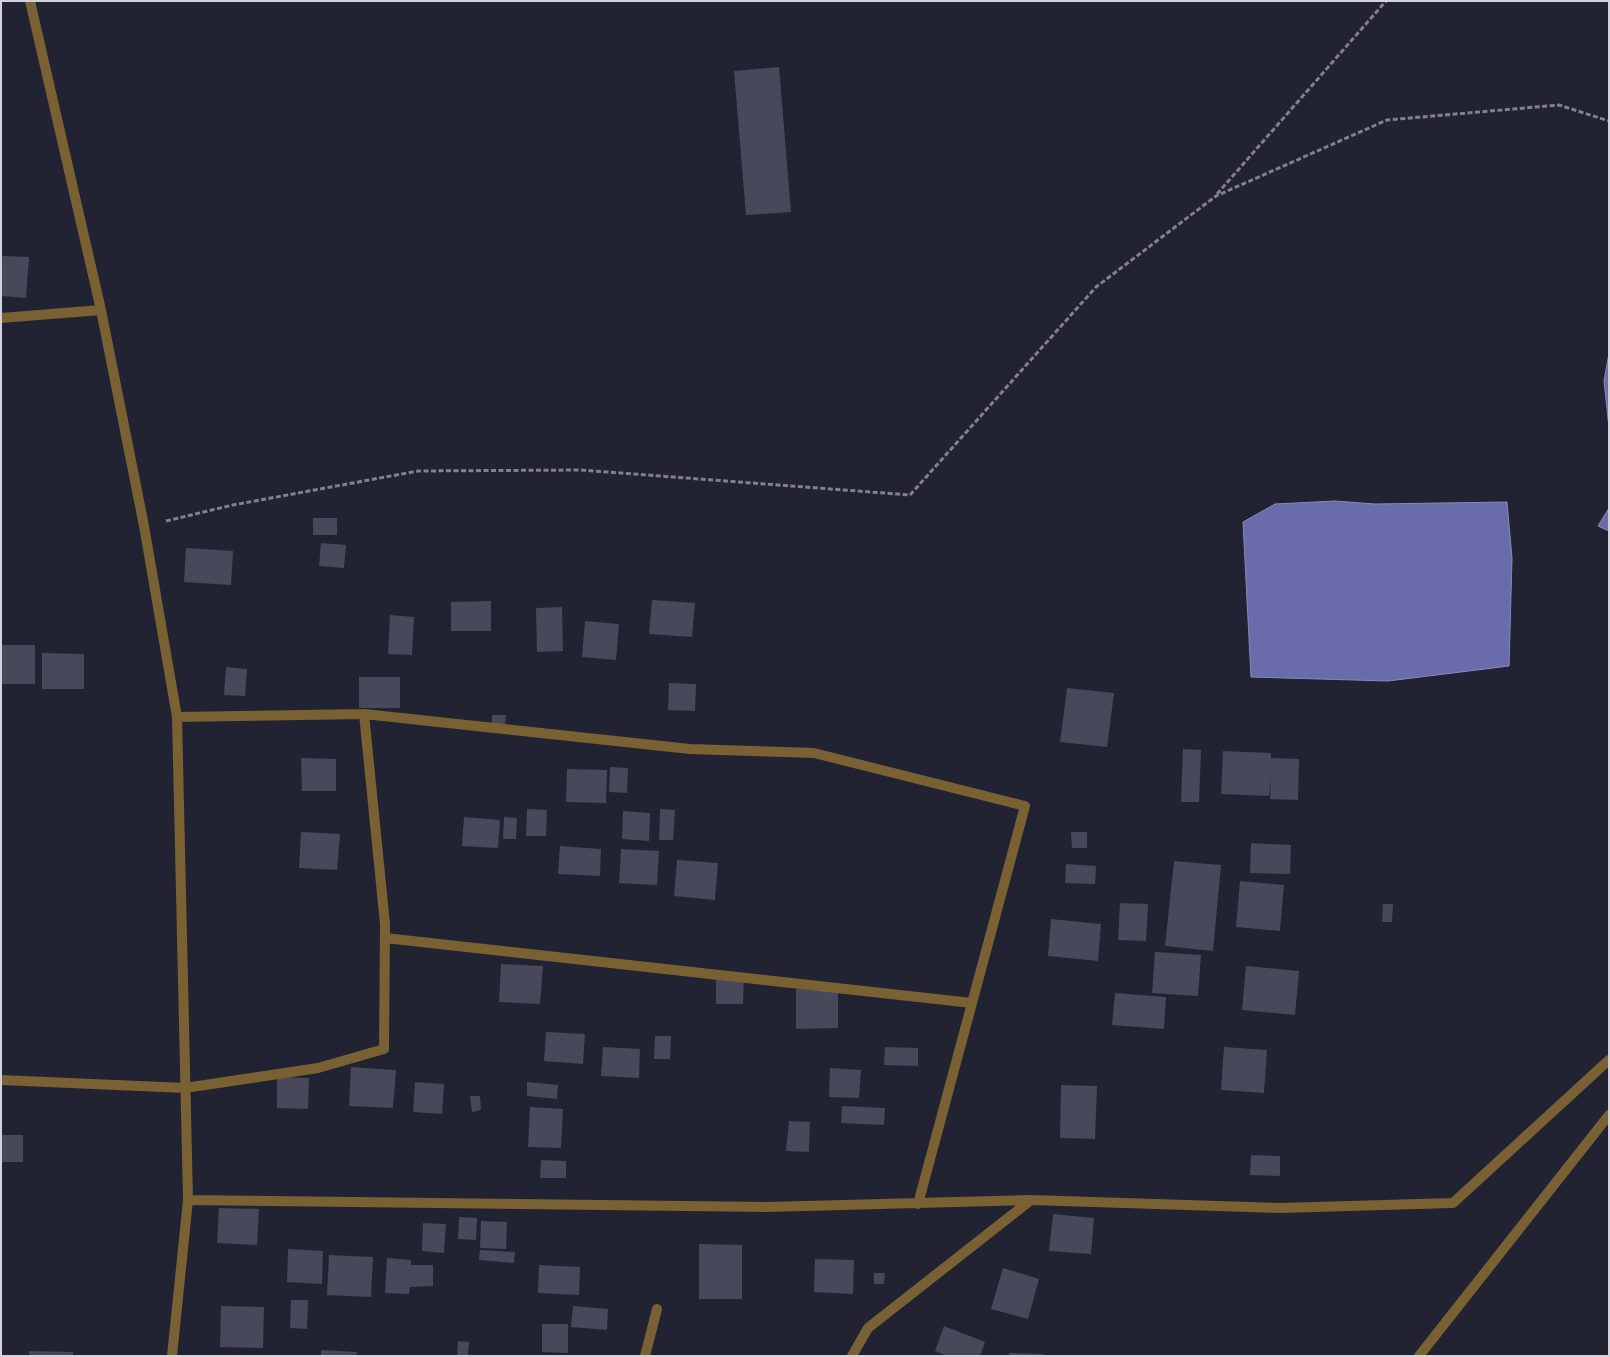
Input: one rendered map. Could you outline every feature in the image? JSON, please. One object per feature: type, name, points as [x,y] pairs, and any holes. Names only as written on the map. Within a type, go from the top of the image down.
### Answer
[{"type":"street","points":[[30,1],[101,310],[144,526],[177,717],[188,1200],[172,1356]]},
{"type":"street","points":[[1,318],[101,310]]},
{"type":"street","points":[[177,717],[364,714],[690,749],[814,753],[1025,806],[918,1204]]},
{"type":"street","points":[[1,1080],[185,1088],[318,1068],[384,1049],[385,938],[364,714]]},
{"type":"street","points":[[385,938],[972,1003]]},
{"type":"street","points":[[188,1200],[767,1208],[1031,1200],[1280,1208],[1453,1203],[1609,1060]]},
{"type":"street","points":[[1420,1356],[1609,1115]]},
{"type":"street","points":[[852,1356],[868,1328],[1031,1200]]},
{"type":"street","points":[[645,1356],[657,1309]]},
{"type":"path","points":[[144,526],[233,505],[418,472],[581,470],[910,495],[1096,287],[1216,196],[1386,1]]},
{"type":"path","points":[[1216,196],[1387,120],[1559,105],[1609,121]]},
{"type":"water","points":[[1609,353],[1609,428],[1604,381]]},
{"type":"water","points":[[1335,501],[1375,504],[1507,502],[1512,558],[1509,666],[1388,681],[1251,677],[1243,522],[1275,504]]},
{"type":"water","points":[[1609,508],[1609,531],[1598,526]]},
{"type":"building","points":[[779,67],[791,212],[746,215],[734,71]]},
{"type":"building","points":[[2,256],[29,257],[26,298],[1,296]]},
{"type":"building","points":[[313,518],[337,518],[337,535],[313,535]]},
{"type":"building","points":[[321,543],[346,545],[344,568],[319,566]]},
{"type":"building","points":[[186,548],[233,551],[231,585],[184,582]]},
{"type":"building","points":[[652,600],[695,603],[692,637],[649,634]]},
{"type":"building","points":[[491,601],[491,631],[451,631],[451,602]]},
{"type":"building","points":[[562,607],[563,651],[537,652],[536,608]]},
{"type":"building","points":[[390,615],[414,617],[412,655],[388,654]]},
{"type":"building","points":[[585,621],[619,624],[616,660],[582,657]]},
{"type":"building","points":[[1,645],[35,645],[35,684],[1,684]]},
{"type":"building","points":[[42,653],[84,654],[84,689],[42,689]]},
{"type":"building","points":[[226,667],[247,669],[245,696],[224,695]]},
{"type":"building","points":[[359,677],[400,677],[400,708],[359,708]]},
{"type":"building","points":[[669,683],[696,684],[695,711],[668,710]]},
{"type":"building","points":[[1067,688],[1114,693],[1107,747],[1060,742]]},
{"type":"building","points":[[492,715],[506,715],[505,727],[492,727]]},
{"type":"building","points":[[1183,749],[1201,750],[1199,802],[1181,802]]},
{"type":"building","points":[[1223,751],[1271,753],[1271,758],[1299,759],[1298,800],[1270,799],[1271,776],[1269,796],[1221,794]]},
{"type":"building","points":[[301,758],[336,759],[336,791],[302,791]]},
{"type":"building","points":[[610,767],[628,768],[627,793],[609,792]]},
{"type":"building","points":[[567,769],[607,770],[606,803],[566,802]]},
{"type":"building","points":[[527,809],[547,810],[546,836],[526,836]]},
{"type":"building","points":[[660,809],[675,810],[673,840],[659,840]]},
{"type":"building","points":[[623,811],[650,813],[649,841],[622,839]]},
{"type":"building","points":[[464,817],[500,820],[498,848],[462,846]]},
{"type":"building","points":[[504,817],[517,818],[516,839],[503,839]]},
{"type":"building","points":[[301,832],[340,834],[337,870],[299,868]]},
{"type":"building","points":[[1071,832],[1087,832],[1087,848],[1072,848]]},
{"type":"building","points":[[1251,843],[1291,845],[1290,874],[1250,873]]},
{"type":"building","points":[[560,846],[601,849],[600,876],[558,874]]},
{"type":"building","points":[[621,849],[659,851],[657,885],[619,883]]},
{"type":"building","points":[[677,860],[718,863],[715,900],[674,896]]},
{"type":"building","points":[[1174,861],[1221,865],[1213,951],[1165,946]]},
{"type":"building","points":[[1066,864],[1096,866],[1095,884],[1065,883]]},
{"type":"building","points":[[1240,881],[1284,885],[1280,931],[1236,927]]},
{"type":"building","points":[[1120,903],[1148,904],[1146,941],[1118,940]]},
{"type":"building","points":[[1383,904],[1393,904],[1392,922],[1382,922]]},
{"type":"building","points":[[1051,919],[1101,924],[1098,961],[1048,956]]},
{"type":"building","points":[[1155,952],[1201,955],[1198,996],[1152,993]]},
{"type":"building","points":[[501,964],[543,966],[540,1004],[499,1002]]},
{"type":"building","points":[[1246,966],[1299,971],[1295,1015],[1242,1010]]},
{"type":"building","points":[[716,978],[744,978],[743,1004],[716,1004]]},
{"type":"building","points":[[796,989],[838,989],[838,1028],[796,1029]]},
{"type":"building","points":[[1115,993],[1166,997],[1164,1029],[1112,1025]]},
{"type":"building","points":[[546,1032],[585,1034],[583,1064],[544,1061]]},
{"type":"building","points":[[655,1036],[671,1036],[670,1059],[654,1059]]},
{"type":"building","points":[[603,1047],[640,1049],[639,1078],[601,1076]]},
{"type":"building","points":[[885,1047],[918,1048],[918,1066],[884,1065]]},
{"type":"building","points":[[1224,1047],[1267,1050],[1264,1093],[1221,1090]]},
{"type":"building","points":[[351,1067],[396,1070],[393,1108],[349,1106]]},
{"type":"building","points":[[830,1068],[861,1070],[859,1098],[829,1097]]},
{"type":"building","points":[[277,1077],[309,1078],[308,1109],[277,1108]]},
{"type":"building","points":[[415,1082],[444,1084],[442,1114],[413,1112]]},
{"type":"building","points":[[527,1082],[558,1085],[557,1099],[527,1096]]},
{"type":"building","points":[[1061,1085],[1097,1086],[1095,1139],[1060,1138]]},
{"type":"building","points":[[470,1096],[480,1096],[481,1110],[472,1112]]},
{"type":"building","points":[[842,1106],[885,1108],[884,1125],[841,1123]]},
{"type":"building","points":[[530,1107],[563,1109],[561,1148],[528,1147]]},
{"type":"building","points":[[789,1121],[810,1122],[809,1152],[786,1151]]},
{"type":"building","points":[[1,1135],[23,1135],[23,1162],[1,1162]]},
{"type":"building","points":[[1251,1155],[1280,1156],[1280,1176],[1250,1175]]},
{"type":"building","points":[[541,1160],[566,1161],[566,1178],[540,1178]]},
{"type":"building","points":[[219,1208],[259,1209],[257,1245],[217,1243]]},
{"type":"building","points":[[1053,1214],[1094,1218],[1091,1254],[1049,1251]]},
{"type":"building","points":[[459,1217],[477,1218],[476,1240],[458,1239]]},
{"type":"building","points":[[481,1221],[507,1222],[506,1249],[480,1248]]},
{"type":"building","points":[[423,1223],[446,1224],[444,1253],[422,1251]]},
{"type":"building","points":[[699,1244],[742,1245],[742,1299],[699,1299]]},
{"type":"building","points":[[288,1249],[323,1251],[322,1284],[287,1282]]},
{"type":"building","points":[[480,1250],[515,1252],[514,1263],[479,1260]]},
{"type":"building","points":[[329,1255],[373,1257],[371,1297],[327,1295]]},
{"type":"building","points":[[387,1258],[411,1260],[411,1265],[433,1265],[433,1286],[410,1287],[409,1294],[385,1293]]},
{"type":"building","points":[[815,1259],[854,1260],[853,1294],[814,1292]]},
{"type":"building","points":[[539,1265],[580,1267],[579,1295],[538,1293]]},
{"type":"building","points":[[1003,1268],[1039,1279],[1028,1319],[991,1309]]},
{"type":"building","points":[[874,1273],[885,1273],[884,1284],[874,1284]]},
{"type":"building","points":[[291,1300],[308,1300],[307,1329],[290,1328]]},
{"type":"building","points":[[221,1306],[264,1307],[263,1348],[220,1347]]},
{"type":"building","points":[[573,1306],[608,1309],[607,1330],[571,1327]]},
{"type":"building","points":[[542,1324],[568,1324],[568,1353],[542,1352]]},
{"type":"building","points":[[944,1326],[985,1342],[980,1356],[947,1356],[935,1351]]},
{"type":"building","points":[[458,1341],[469,1342],[468,1356],[457,1356]]},
{"type":"building","points":[[321,1350],[357,1352],[356,1356],[321,1356]]},
{"type":"building","points":[[29,1351],[73,1352],[73,1356],[29,1356]]},
{"type":"building","points":[[1009,1353],[1043,1354],[1043,1356],[1009,1356]]}]
